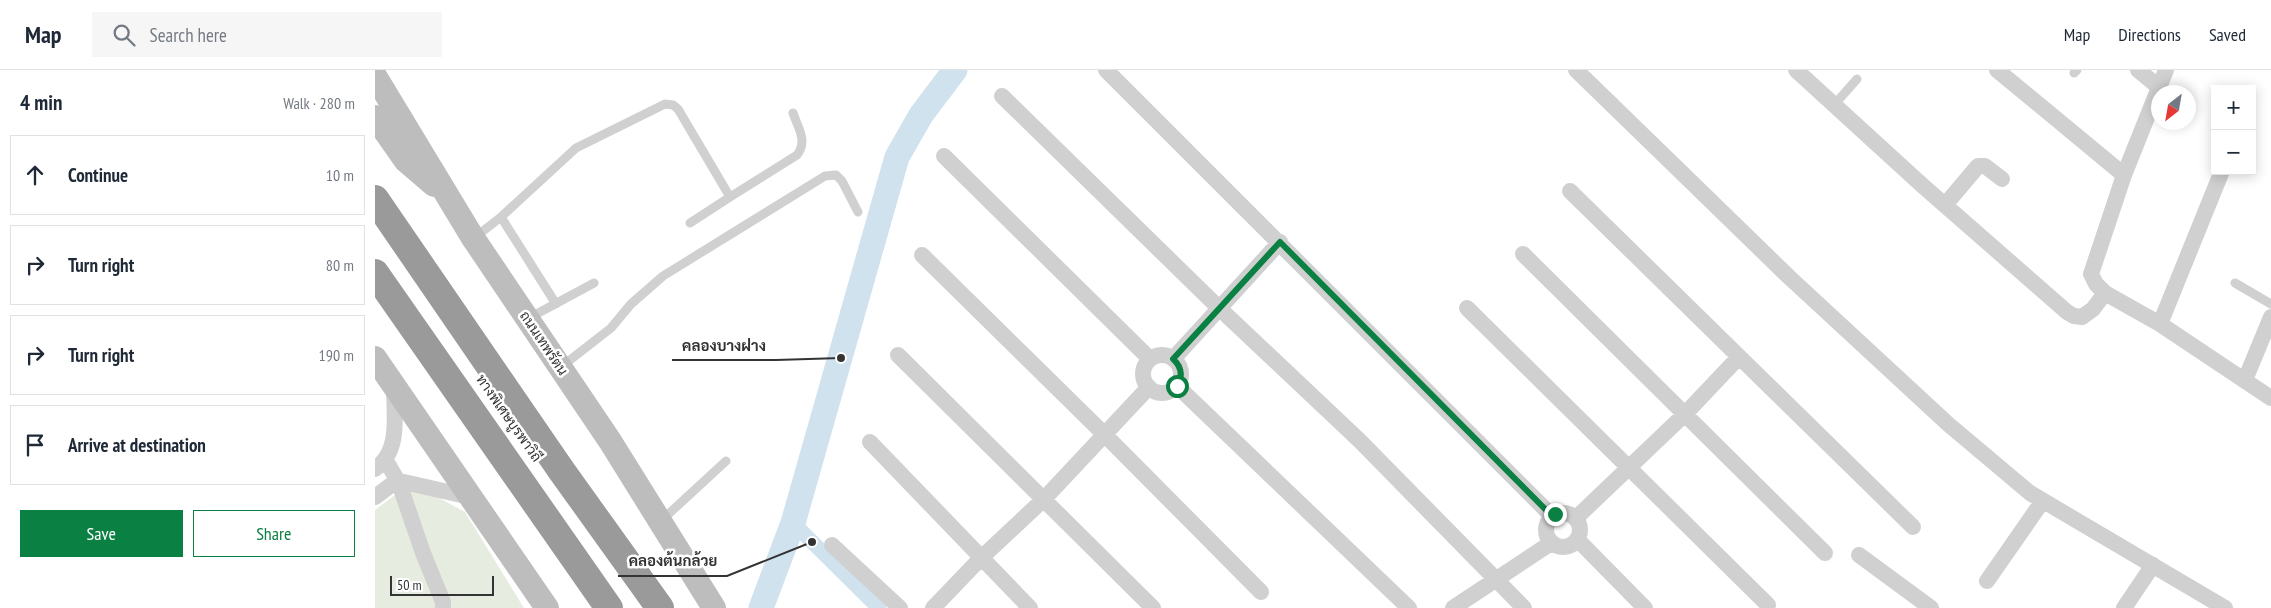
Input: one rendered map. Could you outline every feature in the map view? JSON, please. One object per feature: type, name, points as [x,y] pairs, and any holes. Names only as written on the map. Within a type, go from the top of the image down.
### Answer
[{"type":"highway","points":[[375,199],[561,470],[659,608]]},
{"type":"highway","points":[[375,209],[384,281],[593,608]]},
{"type":"highway","name":"ทางพิเศษบูรพาวิถี","points":[[375,228],[384,281],[609,608]]},
{"type":"highway","name":"ทางพิเศษบูรพาวิถี","points":[[384,281],[642,608]]},
{"type":"main road","name":"ถนนเทพรัตน","points":[[375,76],[473,238],[560,367],[714,608]]},
{"type":"main road","points":[[375,117],[406,161],[450,198]]},
{"type":"main road","points":[[382,375],[547,608]]},
{"type":"street","points":[[1106,70],[1552,516]]},
{"type":"street","points":[[1576,70],[1797,283],[1948,424],[2042,502],[2153,564],[2225,608]]},
{"type":"street","points":[[1795,70],[1945,205],[2074,316],[2082,317],[2093,309],[2105,293]]},
{"type":"street","points":[[1997,70],[2124,175]]},
{"type":"street","points":[[2139,70],[2156,85]]},
{"type":"street","points":[[2161,85],[2167,70]]},
{"type":"street","points":[[1002,96],[1219,308],[1360,441],[1524,608]]},
{"type":"street","points":[[2151,110],[2124,175],[2091,274],[2096,284],[2105,293],[2160,324],[2271,398]]},
{"type":"street","points":[[944,156],[1150,359]]},
{"type":"street","points":[[1945,205],[1978,166],[1985,166],[2002,179]]},
{"type":"street","points":[[2160,324],[2220,175]]},
{"type":"street","points":[[1570,191],[1913,527]]},
{"type":"street","points":[[1173,359],[1280,242]]},
{"type":"street","points":[[1523,254],[1825,553]]},
{"type":"street","points":[[922,255],[1261,592]]},
{"type":"street","points":[[1467,308],[1768,605]]},
{"type":"street","points":[[2245,380],[2271,317]]},
{"type":"street","points":[[898,355],[1153,608]]},
{"type":"street","points":[[1161,355],[1173,359],[1181,369],[1180,381],[1177,386],[1166,392],[1154,391],[1149,387],[1143,376],[1150,359],[1161,355]]},
{"type":"street","points":[[1576,518],[1685,414],[1739,357]]},
{"type":"street","points":[[382,375],[393,444],[380,464],[399,483],[423,553],[443,602],[443,608]]},
{"type":"street","points":[[1177,386],[1409,608]]},
{"type":"street","points":[[933,608],[980,559],[1044,499],[1149,387]]},
{"type":"street","points":[[870,442],[980,559],[1030,608]]},
{"type":"street","points":[[375,497],[391,485],[404,482],[470,497]]},
{"type":"street","points":[[1987,581],[2042,502]]},
{"type":"street","points":[[1566,513],[1576,518],[1581,529],[1578,540],[1568,547],[1556,546],[1551,543],[1546,527],[1552,516],[1566,513]]},
{"type":"street","points":[[1578,540],[1645,608]]},
{"type":"street","points":[[1453,608],[1551,543]]},
{"type":"street","points":[[832,545],[900,608]]},
{"type":"street","points":[[1859,555],[1931,608]]},
{"type":"street","points":[[2124,608],[2153,564]]},
{"type":"lane","points":[[1834,105],[1857,79]]},
{"type":"lane","points":[[473,238],[501,217],[576,148],[665,104],[673,105],[678,109],[730,197]]},
{"type":"lane","points":[[689,224],[797,155],[802,149],[803,141],[793,113]]},
{"type":"lane","points":[[560,367],[611,328],[631,304],[663,276],[825,176],[836,175],[842,181],[858,212]]},
{"type":"lane","points":[[501,217],[556,304]]},
{"type":"lane","points":[[527,319],[595,283]]},
{"type":"lane","points":[[2235,283],[2271,304]]},
{"type":"lane","points":[[660,522],[725,461]]},
{"type":"shaded area","points":[[411,483],[465,512],[524,608],[375,608],[375,510]]},
{"type":"waterway","points":[[761,608],[793,523],[897,157],[921,115],[955,70]]},
{"type":"waterway","points":[[793,523],[879,608]]},
{"type":"place","name":"คลองบางฝาง","points":[[841,358]]},
{"type":"place","name":"คลองต้นกล้วย","points":[[812,542]]},
{"type":"route","points":[[1177,386],[1180,381],[1181,369],[1173,359],[1280,242],[1552,516],[1555,514]]}]
